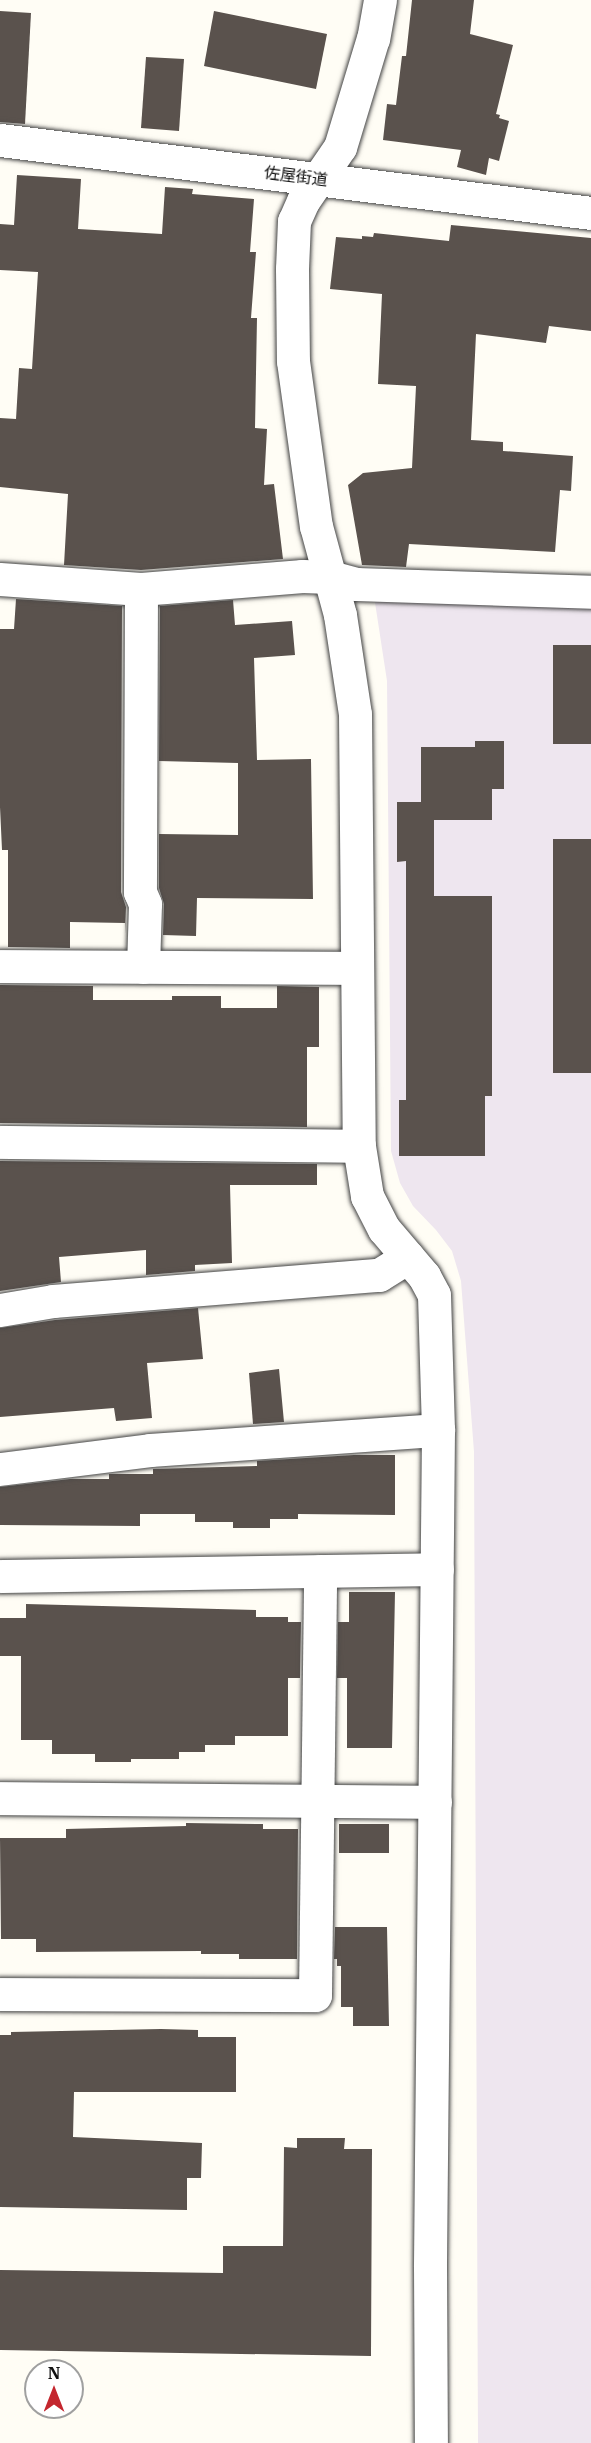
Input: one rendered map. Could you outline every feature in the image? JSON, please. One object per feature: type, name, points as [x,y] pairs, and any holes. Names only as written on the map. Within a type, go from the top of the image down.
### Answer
[{"type":"street","points":[[380,0],[373,38],[340,147],[303,201],[294,221],[293,361],[316,526],[340,615],[355,714],[358,1146],[367,1196],[384,1229],[424,1276],[434,1295],[438,1430],[430,2256],[431,2443]]},
{"type":"street","name":"佐屋街道","points":[[0,140],[591,213]]},
{"type":"street","points":[[0,579],[141,589],[302,576],[330,577],[356,584],[591,592]]},
{"type":"street","points":[[141,589],[140,892],[145,904],[143,967]]},
{"type":"street","points":[[0,966],[356,968]]},
{"type":"street","points":[[0,1142],[358,1146]]},
{"type":"street","points":[[0,1310],[53,1300],[379,1275],[408,1257]]},
{"type":"street","points":[[0,1469],[150,1450],[438,1430]]},
{"type":"street","points":[[0,1576],[437,1569]]},
{"type":"street","points":[[0,1994],[315,1995],[320,1571]]},
{"type":"street","points":[[0,1798],[435,1802]]},
{"type":"shaded area","points":[[374,596],[591,602],[591,2443],[478,2443],[474,1452],[461,1281],[452,1251],[413,1206],[400,1183],[391,1151],[387,681]]},
{"type":"building","points":[[412,0],[474,0],[470,34],[513,45],[496,114],[500,115],[499,118],[509,121],[499,161],[489,158],[486,175],[457,167],[461,150],[383,140],[387,104],[396,105],[402,56],[406,56]]},
{"type":"building","points":[[0,11],[31,13],[25,124],[0,122]]},
{"type":"building","points":[[214,11],[327,34],[316,89],[204,66]]},
{"type":"building","points":[[146,57],[184,59],[179,131],[141,128]]},
{"type":"building","points":[[17,175],[81,179],[78,229],[162,234],[165,187],[193,189],[192,194],[254,199],[250,252],[256,252],[251,318],[257,318],[255,428],[267,429],[264,485],[274,484],[283,559],[141,570],[64,565],[68,494],[0,487],[0,418],[16,419],[19,368],[32,369],[38,272],[0,270],[0,224],[14,225]]},
{"type":"building","points":[[451,225],[591,238],[591,331],[549,326],[546,343],[476,334],[471,440],[503,442],[503,451],[573,456],[571,491],[560,490],[555,552],[409,544],[406,567],[362,565],[348,485],[363,473],[412,468],[416,386],[378,384],[382,294],[330,289],[336,237],[362,239],[362,236],[373,237],[374,233],[449,241]]},
{"type":"building","points":[[16,599],[122,606],[121,892],[126,907],[125,934],[125,923],[70,922],[70,948],[8,947],[8,850],[2,850],[0,807],[0,629],[14,629]]},
{"type":"building","points":[[233,600],[235,625],[292,621],[295,655],[254,658],[257,760],[311,759],[313,899],[197,898],[196,936],[163,935],[164,904],[159,888],[159,834],[238,835],[238,763],[159,761],[160,606]]},
{"type":"building","points":[[553,645],[591,645],[591,744],[553,744]]},
{"type":"building","points":[[475,741],[504,741],[504,789],[492,789],[492,820],[434,820],[434,896],[492,896],[492,1096],[485,1096],[485,1156],[399,1156],[399,1100],[406,1100],[406,861],[397,862],[397,802],[421,802],[421,747],[475,747]]},
{"type":"building","points":[[553,839],[591,839],[591,1073],[553,1073]]},
{"type":"building","points":[[0,985],[93,986],[93,1000],[172,1000],[172,996],[221,996],[221,1008],[277,1008],[277,986],[319,987],[319,1047],[307,1047],[307,1127],[0,1123]]},
{"type":"building","points":[[0,1161],[317,1164],[317,1185],[230,1185],[232,1263],[195,1265],[195,1271],[146,1275],[146,1250],[59,1257],[61,1282],[0,1291]]},
{"type":"building","points":[[198,1308],[203,1359],[147,1363],[152,1418],[116,1421],[114,1408],[0,1417],[0,1328],[55,1320]]},
{"type":"building","points":[[279,1369],[284,1422],[253,1424],[249,1373]]},
{"type":"building","points":[[395,1455],[395,1515],[298,1514],[298,1519],[270,1519],[270,1528],[233,1528],[233,1522],[195,1522],[195,1514],[140,1514],[140,1526],[0,1525],[0,1487],[70,1479],[109,1479],[109,1474],[153,1474],[153,1469],[257,1466],[257,1461]]},
{"type":"building","points":[[349,1592],[395,1592],[392,1748],[347,1748],[347,1678],[337,1678],[338,1622],[349,1622]]},
{"type":"building","points":[[26,1604],[256,1610],[256,1617],[288,1617],[288,1622],[301,1622],[300,1678],[288,1678],[288,1736],[235,1736],[235,1745],[205,1745],[205,1752],[179,1752],[179,1759],[131,1759],[131,1762],[95,1762],[95,1754],[52,1754],[52,1740],[21,1740],[21,1656],[0,1656],[0,1618],[26,1618]]},
{"type":"building","points":[[186,1823],[263,1824],[263,1829],[298,1829],[297,1959],[239,1959],[239,1954],[201,1954],[201,1951],[36,1952],[36,1939],[1,1939],[0,1838],[66,1838],[66,1829],[186,1826]]},
{"type":"building","points":[[339,1824],[389,1824],[389,1853],[339,1853]]},
{"type":"building","points":[[335,1927],[387,1927],[389,2026],[353,2026],[353,2007],[341,2007],[341,1966],[337,1966],[337,1959],[334,1959]]},
{"type":"building","points":[[198,2030],[198,2037],[236,2037],[236,2092],[74,2092],[73,2137],[202,2143],[201,2178],[187,2178],[187,2210],[0,2207],[0,2035],[11,2035],[11,2032]]},
{"type":"building","points":[[297,2138],[345,2138],[344,2149],[372,2149],[371,2356],[0,2350],[0,2270],[223,2273],[223,2246],[283,2246],[284,2147],[297,2148]]}]
